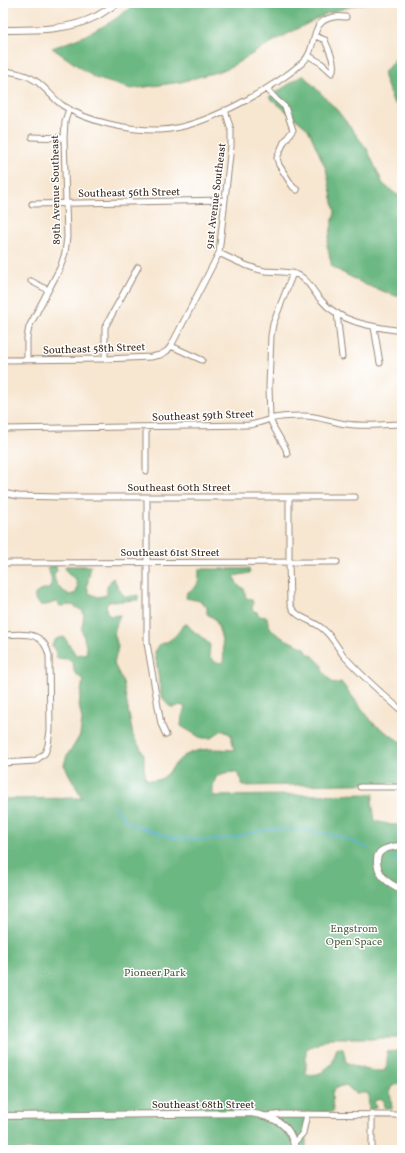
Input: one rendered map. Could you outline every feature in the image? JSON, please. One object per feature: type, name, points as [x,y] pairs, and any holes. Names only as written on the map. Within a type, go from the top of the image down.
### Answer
[{"type":"street","points":[[3,30],[59,29],[96,17],[118,3]]},
{"type":"street","points":[[3,71],[21,74],[35,81],[69,109],[91,119],[146,130],[162,130],[197,122],[225,110],[267,88],[303,63],[309,56],[317,27],[321,21],[334,17],[346,17]]},
{"type":"street","points":[[309,56],[321,63],[332,73],[334,67],[325,40],[315,36]]},
{"type":"street","points":[[267,88],[285,107],[292,130],[284,142],[277,158],[278,162],[297,190]]},
{"type":"street","name":"89th Avenue Southeast","points":[[27,360],[30,327],[64,261],[67,237],[64,138],[65,121],[69,109]]},
{"type":"street","name":"91st Avenue Southeast","points":[[171,346],[219,254],[231,137],[230,124],[225,110]]},
{"type":"street","points":[[32,137],[64,138]]},
{"type":"street","name":"Southeast 56th Street","points":[[32,204],[225,200]]},
{"type":"street","points":[[219,254],[254,268],[299,275],[305,280],[320,300],[349,320],[374,327],[402,331]]},
{"type":"street","points":[[105,359],[105,327],[138,266]]},
{"type":"street","points":[[288,454],[270,419],[269,386],[271,336],[275,317],[290,285],[293,273]]},
{"type":"street","points":[[31,281],[48,290]]},
{"type":"street","points":[[337,313],[342,356]]},
{"type":"street","points":[[374,327],[380,363]]},
{"type":"street","points":[[171,346],[202,360]]},
{"type":"street","name":"Southeast 58th Street","points":[[3,360],[151,357],[160,355],[167,351],[171,346]]},
{"type":"street","name":"Southeast 59th Street","points":[[3,429],[146,428],[249,425],[257,424],[270,419],[303,416],[321,418],[348,425],[402,424]]},
{"type":"street","points":[[146,428],[146,471]]},
{"type":"street","name":"Southeast 60th Street","points":[[3,492],[18,496],[58,497],[355,497]]},
{"type":"street","points":[[147,497],[147,643],[161,724],[166,735]]},
{"type":"street","points":[[289,497],[290,604],[294,613],[326,631],[342,654],[361,674],[402,711]]},
{"type":"street","name":"Southeast 61st Street","points":[[3,564],[337,562]]},
{"type":"street","points":[[3,634],[32,635],[41,639],[46,646],[49,656],[50,730],[48,745],[45,753],[38,760],[32,762],[3,763]]},
{"type":"street","points":[[360,787],[402,786]]},
{"type":"street","points":[[402,846],[388,848],[380,852],[378,855],[377,864],[378,869],[386,880],[402,890]]},
{"type":"street","name":"Southeast 68th Street","points":[[3,1116],[242,1113],[266,1116],[283,1114],[402,1115]]},
{"type":"street","points":[[294,1143],[303,1133],[307,1114]]},
{"type":"street","points":[[372,1114],[372,1150]]},
{"type":"street","points":[[266,1116],[274,1119],[286,1128],[293,1137],[295,1150]]},
{"type":"green space","points":[[135,3],[367,3],[328,13],[274,41],[227,69],[181,82],[131,89],[95,78],[52,48],[96,30],[117,18]]},
{"type":"green space","points":[[402,50],[402,110],[393,102],[383,74]]},
{"type":"green space","points":[[303,75],[337,110],[367,149],[383,184],[397,195],[402,195],[402,298],[366,285],[332,267],[327,245],[335,212],[326,169],[308,129],[269,97]]},
{"type":"green space","name":"Pioneer Park","points":[[49,566],[56,566],[57,571],[54,573],[55,581],[61,589],[70,595],[76,593],[78,587],[75,578],[68,574],[65,566],[91,566],[87,586],[89,593],[98,597],[107,595],[107,586],[113,578],[121,592],[126,597],[138,595],[138,600],[108,602],[106,608],[110,616],[120,615],[114,632],[118,647],[114,664],[123,682],[133,736],[144,754],[146,779],[153,780],[164,777],[179,760],[196,751],[208,749],[234,750],[231,735],[222,730],[211,738],[201,738],[181,726],[185,707],[180,705],[173,708],[168,705],[161,695],[155,652],[160,644],[174,637],[183,625],[187,624],[192,630],[205,639],[210,645],[209,656],[215,662],[223,663],[222,640],[215,619],[207,614],[207,607],[200,601],[186,598],[187,592],[198,584],[199,569],[249,569],[250,573],[234,576],[237,584],[244,589],[246,598],[252,599],[252,610],[257,612],[259,616],[267,617],[268,624],[271,629],[281,637],[305,648],[308,654],[313,656],[322,665],[322,670],[333,684],[341,682],[374,724],[402,743],[402,783],[242,786],[242,780],[236,772],[224,773],[216,777],[213,786],[213,796],[374,794],[372,802],[375,821],[392,825],[402,824],[402,1038],[330,1038],[306,1049],[306,1074],[318,1075],[332,1064],[337,1048],[343,1048],[346,1062],[364,1069],[378,1071],[384,1071],[387,1066],[387,1052],[397,1051],[402,1062],[402,1084],[394,1085],[390,1089],[392,1109],[385,1108],[384,1100],[381,1099],[374,1101],[376,1108],[369,1110],[368,1093],[355,1093],[346,1085],[338,1087],[332,1092],[333,1112],[306,1112],[306,1150],[3,1150],[3,799],[82,798],[64,765],[67,755],[80,735],[82,720],[79,704],[83,680],[74,672],[73,663],[67,659],[56,658],[56,653],[52,645],[56,639],[64,637],[76,655],[87,653],[82,630],[83,611],[72,605],[60,606],[57,602],[40,605],[35,600],[35,594],[43,589],[49,589],[50,587],[51,579],[47,569]]},
{"type":"waterway","points":[[112,805],[128,823],[172,838],[207,840],[232,838],[266,829],[303,830],[342,837],[368,848]]},
{"type":"waterway","points":[[392,858],[402,864]]},
{"type":"park label","name":"Engstrom Open Space","points":[[354,934]]}]
